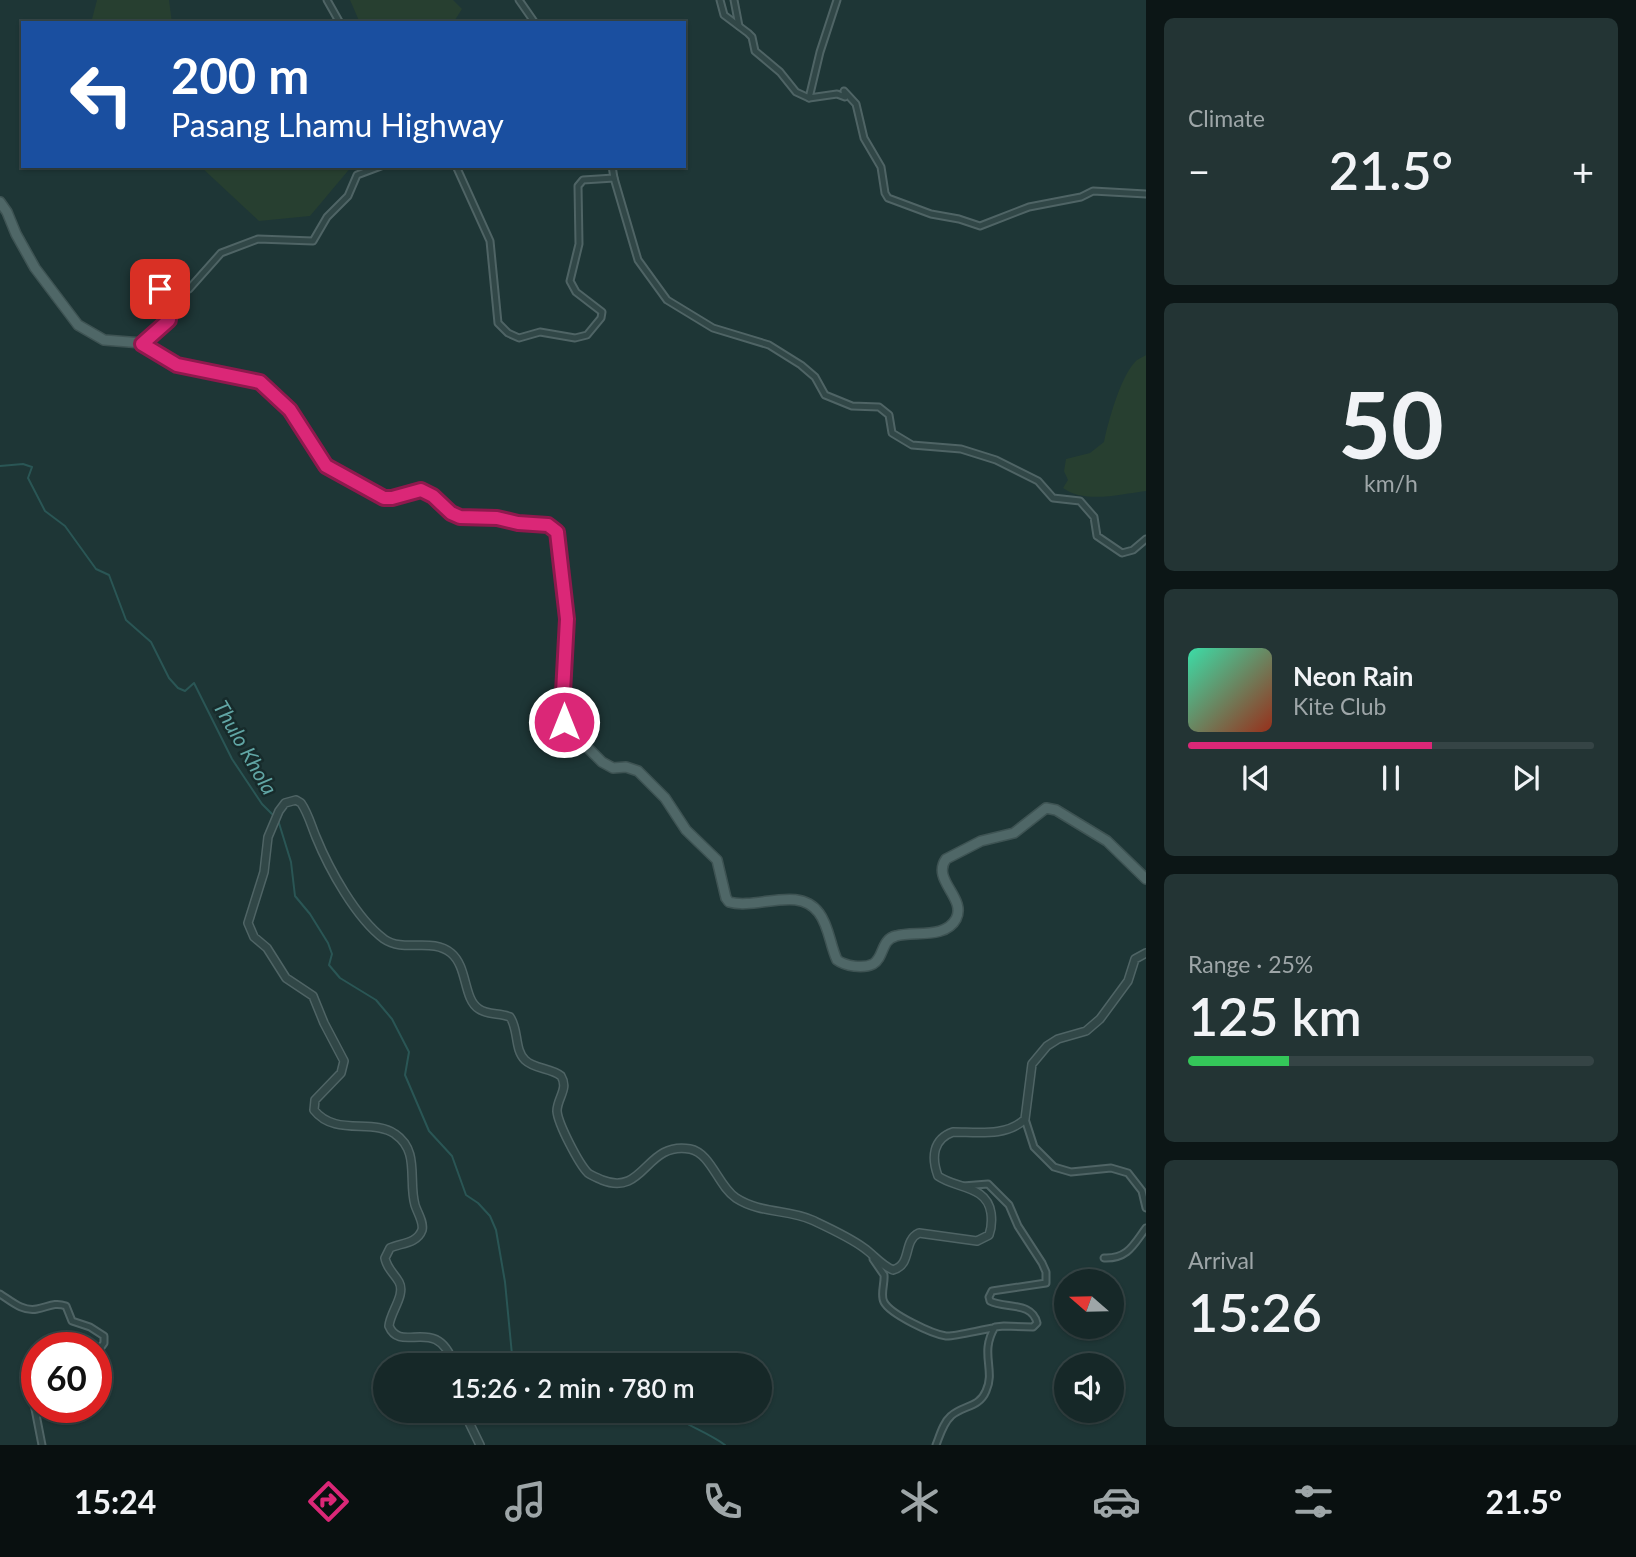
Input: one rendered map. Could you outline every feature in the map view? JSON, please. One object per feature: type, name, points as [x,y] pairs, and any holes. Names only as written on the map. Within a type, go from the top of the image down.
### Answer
[{"type":"main road","points":[[0,202],[35,268],[78,325],[104,340],[142,344],[177,365],[260,382],[290,410],[326,466],[384,498],[421,490],[460,517],[497,518],[554,528],[559,541],[567,619],[562,711],[567,727],[602,762],[613,768],[631,768],[645,777],[665,798],[686,830],[717,860],[728,901],[745,904],[796,900],[810,905],[821,916],[835,958],[841,963],[869,965],[877,960],[886,942],[892,937],[941,931],[949,927],[957,917],[958,907],[944,878],[943,862],[951,855],[981,841],[1014,833],[1046,808],[1056,810],[1107,841],[1146,879]]},
{"type":"street","points":[[327,0],[339,21]]},
{"type":"street","points":[[519,0],[534,21]]},
{"type":"street","points":[[720,0],[724,15],[752,37],[755,51],[780,72],[796,92],[809,98],[837,94],[845,97],[844,90],[848,94],[858,108],[866,142],[881,167],[886,195],[930,215],[959,219],[980,226],[1026,209],[1081,197],[1093,191],[1146,194]]},
{"type":"street","points":[[734,0],[739,26]]},
{"type":"street","points":[[809,98],[837,0]]},
{"type":"street","points":[[142,344],[169,320],[169,308],[159,297],[160,289],[169,285],[189,289],[221,253],[258,239],[313,241],[327,217],[348,196],[357,175],[376,168]]},
{"type":"street","points":[[457,168],[490,241],[498,323],[508,333],[519,338],[540,332],[575,338],[587,335],[601,318],[602,312],[576,292],[570,281],[579,244],[578,186],[583,180],[614,178]]},
{"type":"street","points":[[612,168],[638,260],[667,300],[713,328],[769,345],[815,377],[825,395],[852,406],[880,407],[889,415],[892,433],[912,445],[961,449],[996,460],[1038,481],[1054,498],[1080,501],[1094,517],[1097,536],[1122,553],[1133,550],[1146,539]]},
{"type":"street","points":[[450,1353],[449,1349],[432,1337],[398,1336],[392,1333],[389,1326],[401,1293],[401,1284],[388,1269],[385,1258],[390,1248],[412,1241],[421,1232],[422,1226],[414,1203],[413,1167],[407,1148],[398,1135],[386,1129],[355,1127],[327,1121],[314,1110],[315,1100],[341,1073],[344,1061],[313,996],[286,978],[267,948],[254,937],[250,929],[250,915],[262,878],[265,850],[274,822],[290,800],[301,803],[346,894],[373,929],[395,944],[438,946],[449,950],[459,960],[476,1007],[510,1017],[518,1035],[519,1051],[525,1060],[557,1073],[565,1082],[557,1113],[588,1173],[609,1182],[625,1184],[632,1181],[660,1154],[678,1148],[695,1150],[706,1158],[726,1190],[740,1200],[763,1210],[806,1217],[864,1248],[884,1266],[893,1270],[901,1267],[906,1259],[909,1243],[914,1235],[919,1233],[977,1241],[989,1235],[990,1207],[980,1193],[944,1181],[938,1176],[934,1151],[936,1144],[953,1132],[1003,1131],[1015,1128],[1025,1119]]},
{"type":"street","points":[[1146,953],[1135,959],[1128,981],[1095,1025],[1086,1031],[1058,1039],[1047,1046],[1031,1064],[1025,1119],[1034,1147],[1054,1167],[1072,1172],[1111,1168],[1128,1173],[1142,1191],[1146,1208]]},
{"type":"street","points":[[864,1248],[884,1275],[883,1301],[890,1310],[922,1327],[947,1336],[1004,1325],[1033,1327],[1037,1319],[1033,1314],[1019,1306],[995,1304],[989,1297],[992,1291],[1004,1288],[1046,1283],[1046,1272],[1018,1226],[1009,1205],[995,1189],[988,1184],[963,1186]]},
{"type":"street","points":[[1104,1258],[1125,1255],[1134,1247],[1146,1228]]},
{"type":"street","points":[[0,1294],[22,1308],[33,1310],[56,1304],[66,1306],[72,1321],[98,1332]]},
{"type":"street","points":[[936,1445],[944,1425],[953,1414],[975,1406],[987,1390],[989,1379],[986,1355],[989,1337],[995,1327]]},
{"type":"street","points":[[38,1423],[42,1445]]},
{"type":"street","points":[[469,1423],[480,1445]]},
{"type":"green space","points":[[97,0],[169,0],[172,21],[92,21]]},
{"type":"green space","points":[[350,0],[453,0],[462,9],[454,21],[359,21]]},
{"type":"green space","points":[[202,168],[350,168],[310,216],[259,221]]},
{"type":"green space","points":[[1146,355],[1146,491],[1092,497],[1072,493],[1063,488],[1068,480],[1064,471],[1066,459],[1090,453],[1104,442],[1125,377],[1136,360]]},
{"type":"waterway","name":"Thulo Khola","points":[[0,466],[23,464],[32,467],[28,478],[45,511],[65,526],[96,569],[109,575],[126,620],[151,642],[169,678],[185,691],[194,683],[232,759],[262,804],[274,816]]},
{"type":"waterway","name":"Thulo Khola","points":[[278,820],[291,862],[295,896],[328,943],[332,954],[329,965],[340,978],[376,1000],[392,1019],[409,1052],[405,1075],[429,1131],[452,1156],[466,1195],[490,1216],[496,1230],[505,1282],[512,1353]]},
{"type":"waterway","name":"Thulo Khola","points":[[686,1423],[725,1445]]},
{"type":"route","points":[[160,289],[159,297],[169,308],[169,320],[142,344],[177,365],[260,382],[290,410],[329,468],[384,498],[421,490],[433,496],[455,516],[548,525],[556,530],[567,619],[562,711],[564,722]]}]
